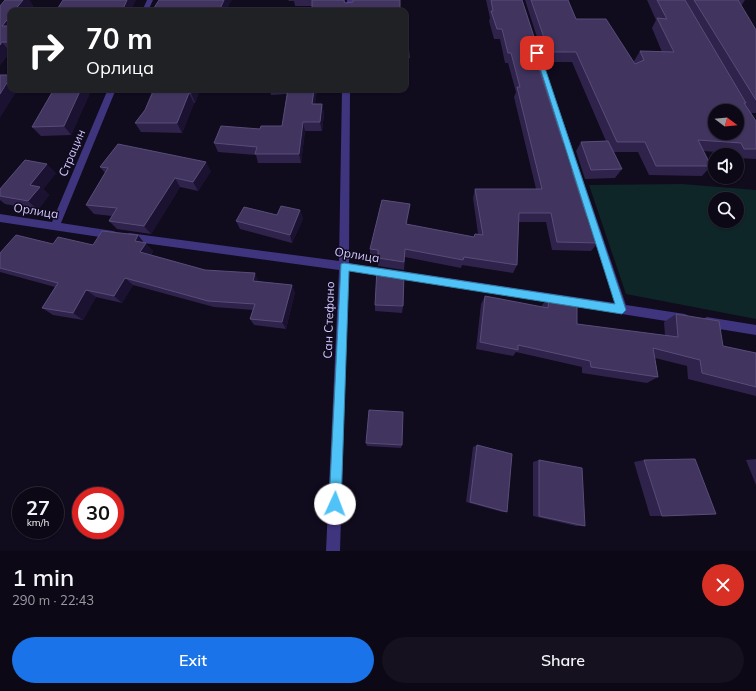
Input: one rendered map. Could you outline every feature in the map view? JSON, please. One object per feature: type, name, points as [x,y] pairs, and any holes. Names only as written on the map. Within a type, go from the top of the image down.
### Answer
[{"type":"street","points":[[530,32],[622,310]]},
{"type":"street","name":"Страцин","points":[[55,227],[111,92]]},
{"type":"street","name":"Сан Стефано","points":[[334,551],[344,266],[346,92]]},
{"type":"street","name":"Орлица","points":[[0,218],[55,227],[344,266],[756,330]]},
{"type":"green space","points":[[682,184],[756,190],[756,319],[626,294],[589,185]]},
{"type":"building","points":[[5,0],[23,0],[16,8],[8,8],[8,19],[2,26],[8,26],[8,42],[2,42],[0,45],[0,6]]},
{"type":"building","points":[[63,0],[127,0],[123,8],[58,8]]},
{"type":"building","points":[[159,0],[224,0],[220,8],[154,8]]},
{"type":"building","points":[[312,0],[344,0],[345,3],[353,2],[353,0],[400,0],[400,8],[312,8]]},
{"type":"building","points":[[491,0],[522,0],[539,52],[536,52],[540,72],[563,142],[569,142],[579,171],[572,171],[587,217],[591,217],[598,243],[557,242],[551,213],[519,213],[517,265],[464,257],[463,260],[405,249],[404,262],[378,258],[378,250],[370,249],[382,200],[410,204],[406,224],[474,237],[475,234],[483,235],[475,189],[542,189],[517,87],[520,87],[511,53],[508,53],[502,29],[497,29],[491,11],[493,11]]},
{"type":"building","points":[[531,0],[568,0],[576,19],[606,19],[635,64],[644,60],[640,51],[674,52],[657,18],[667,19],[657,0],[685,0],[746,103],[744,103],[756,121],[756,149],[744,149],[741,143],[698,140],[708,160],[708,166],[656,166],[645,142],[617,142],[576,52],[549,52]]},
{"type":"building","points":[[694,0],[738,0],[756,30],[756,100]]},
{"type":"building","points":[[0,75],[8,75],[8,81],[0,94]]},
{"type":"building","points":[[52,92],[80,92],[64,126],[32,127]]},
{"type":"building","points":[[153,92],[191,92],[189,93],[177,123],[135,123],[145,110]]},
{"type":"building","points":[[288,92],[314,92],[312,104],[322,104],[320,122],[303,122],[299,154],[255,154],[257,147],[214,143],[221,126],[260,129],[261,126],[282,126]]},
{"type":"building","points":[[608,141],[622,169],[591,170],[581,142]]},
{"type":"building","points":[[118,144],[206,162],[193,182],[175,178],[144,226],[109,221],[117,208],[86,205],[108,168],[100,167]]},
{"type":"building","points":[[25,160],[47,164],[30,185],[40,187],[28,201],[0,196],[0,189]]},
{"type":"building","points":[[281,206],[300,210],[290,235],[236,221],[244,207],[277,215]]},
{"type":"building","points":[[102,231],[138,235],[135,241],[146,243],[140,252],[205,270],[255,273],[253,281],[292,285],[282,322],[250,319],[255,304],[208,301],[125,278],[114,296],[86,290],[73,313],[42,308],[58,283],[0,268],[0,253],[16,235],[53,244],[58,237],[93,245]]},
{"type":"building","points":[[377,269],[404,274],[403,306],[375,305]]},
{"type":"building","points":[[485,296],[548,308],[549,297],[577,303],[577,324],[678,337],[676,314],[719,321],[723,346],[756,353],[756,387],[702,373],[700,360],[653,348],[658,377],[591,367],[590,361],[518,345],[518,350],[480,342]]},
{"type":"building","points":[[369,410],[403,412],[402,445],[366,443]]},
{"type":"building","points":[[477,445],[512,454],[507,512],[470,502]]},
{"type":"building","points":[[695,459],[716,514],[662,516],[644,460]]},
{"type":"building","points":[[539,460],[582,468],[585,526],[539,516]]},
{"type":"route","points":[[335,504],[344,266],[622,310],[537,53]]}]
